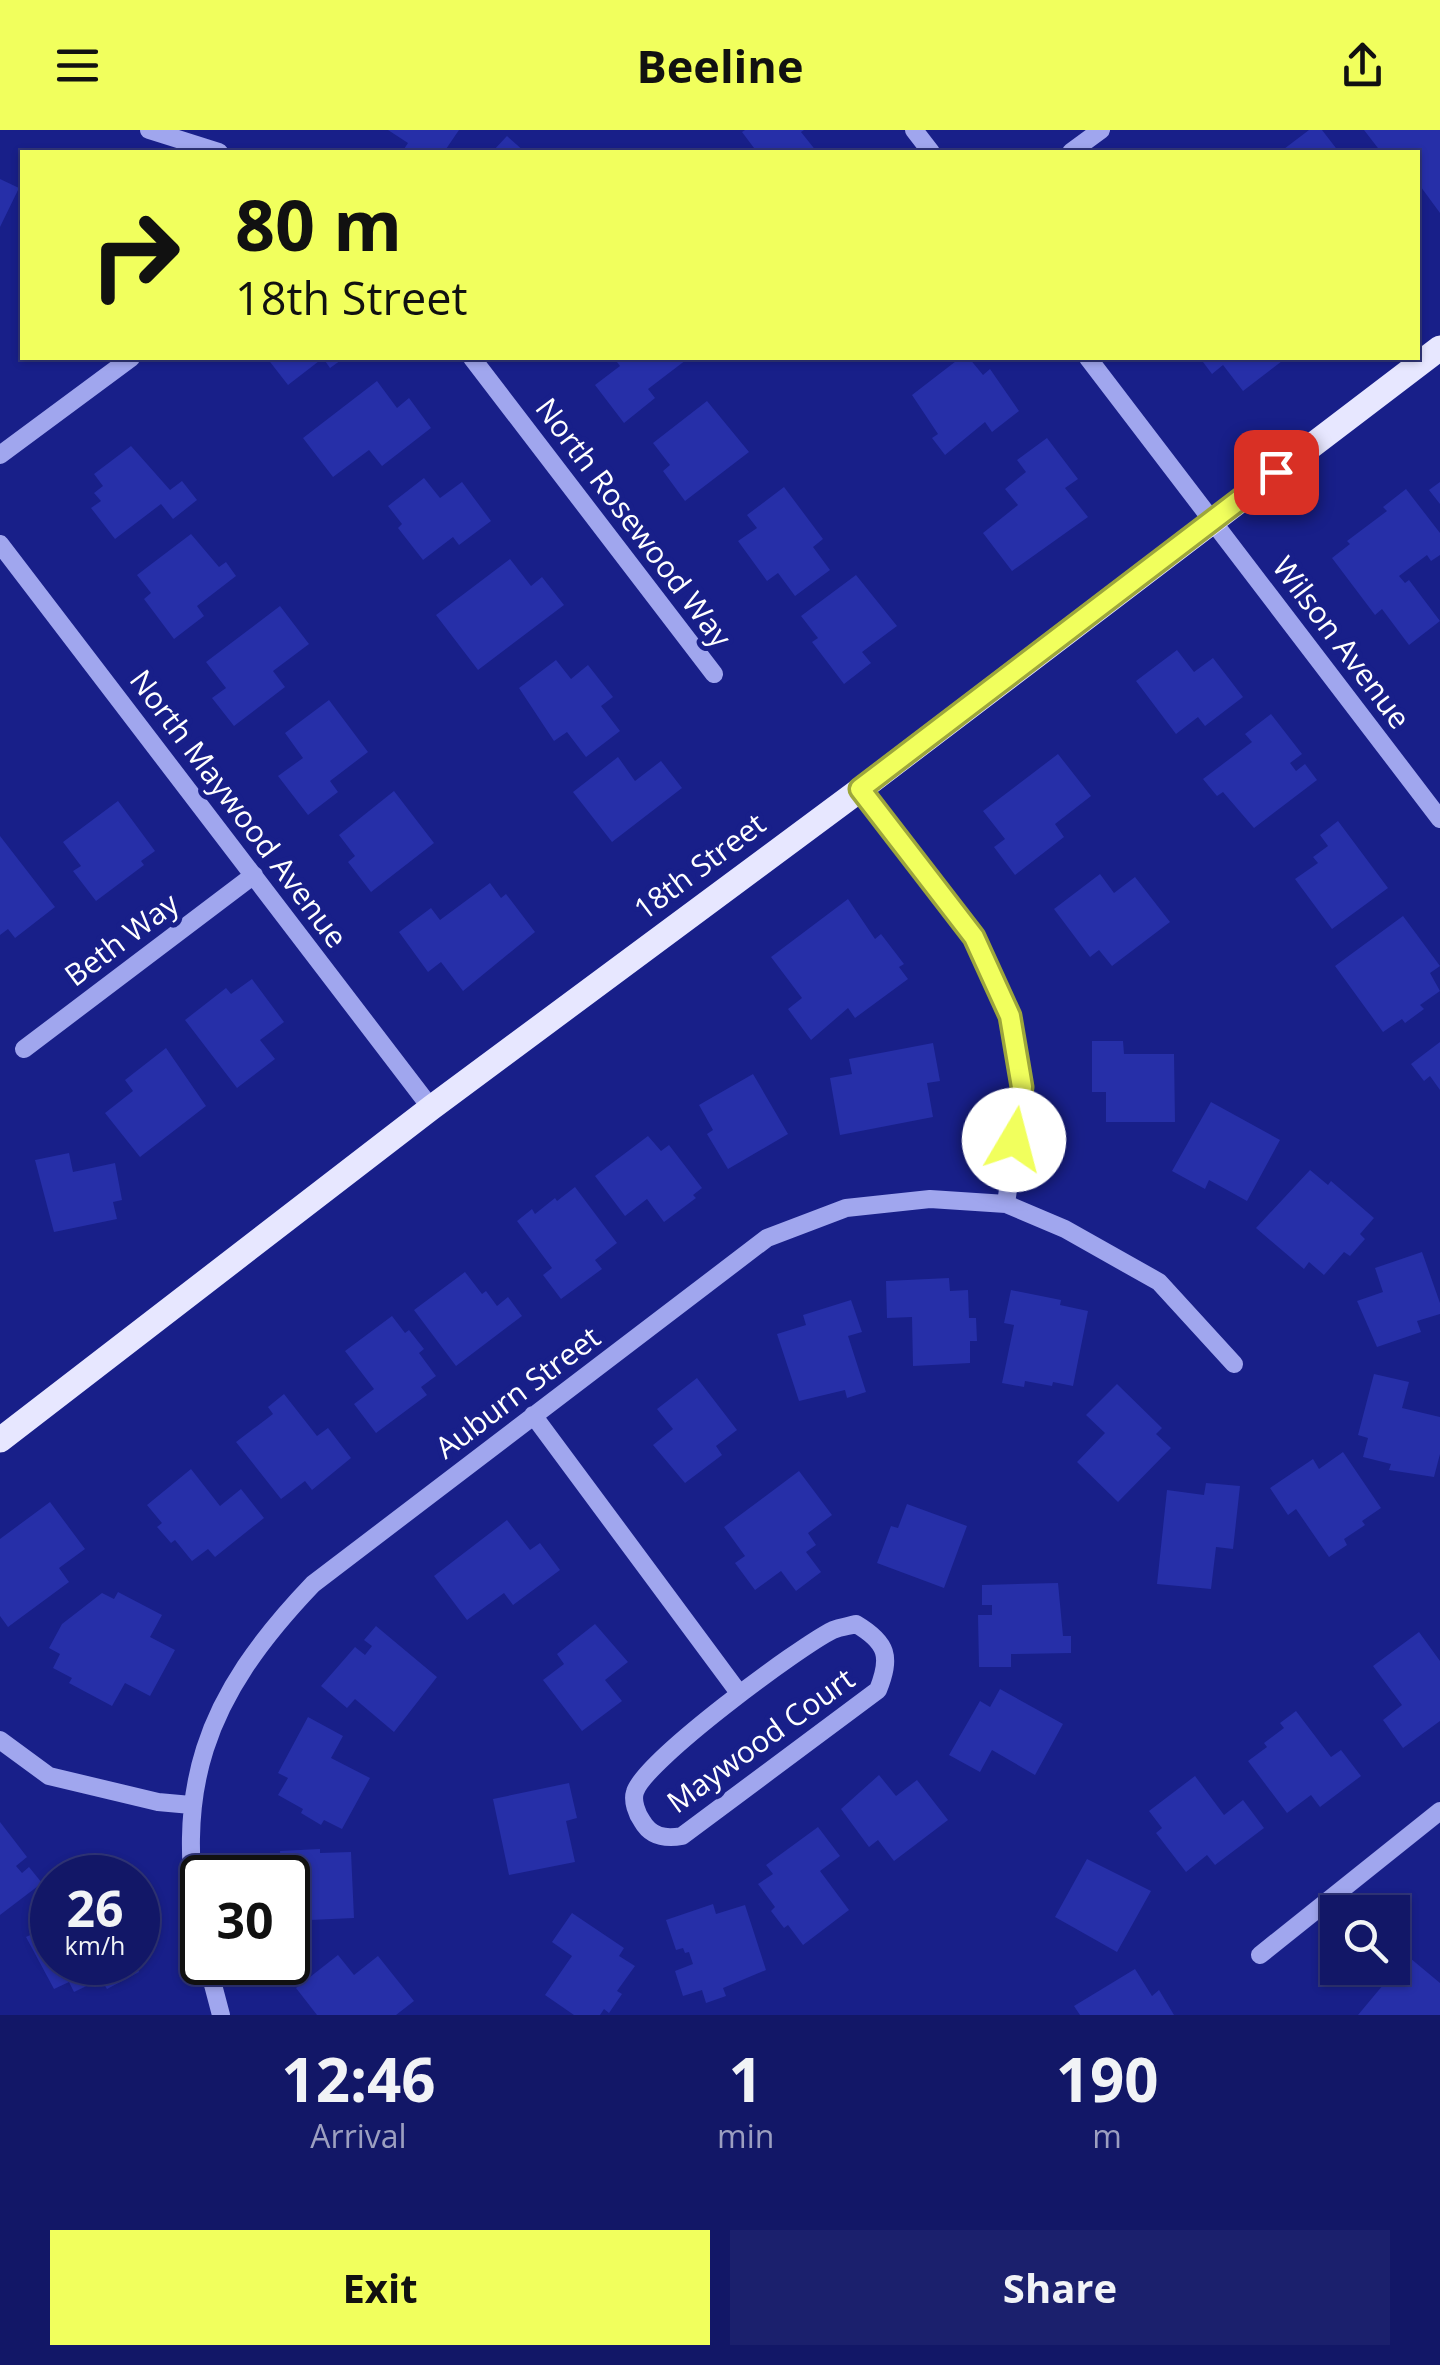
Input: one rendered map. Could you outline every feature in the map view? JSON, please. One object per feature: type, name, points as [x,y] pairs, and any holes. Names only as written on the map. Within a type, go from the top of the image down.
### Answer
[{"type":"main road","name":"18th Street","points":[[0,1440],[431,1108],[860,789],[1440,348]]},
{"type":"street","points":[[149,130],[214,150]]},
{"type":"street","points":[[914,130],[929,150]]},
{"type":"street","points":[[1074,150],[1102,130]]},
{"type":"street","points":[[0,455],[128,360]]},
{"type":"street","name":"North Rosewood Way","points":[[474,360],[714,674]]},
{"type":"street","name":"Wilson Avenue","points":[[1090,360],[1440,819]]},
{"type":"street","name":"North Maywood Avenue","points":[[0,544],[431,1108]]},
{"type":"street","points":[[860,789],[974,937],[1010,1016],[1022,1087],[1006,1204]]},
{"type":"street","name":"Beth Way","points":[[24,1049],[254,875]]},
{"type":"street","name":"Auburn Street","points":[[191,1855],[191,1805],[207,1742],[233,1682],[269,1630],[312,1584],[767,1238],[846,1208],[930,1199],[1006,1204],[1064,1229],[1159,1282],[1234,1364]]},
{"type":"street","name":"Maywood Court","points":[[533,1416],[739,1693]]},
{"type":"street","name":"Maywood Court","points":[[856,1624],[872,1634],[885,1650],[886,1670],[878,1690],[682,1836],[656,1836],[644,1826],[636,1809],[635,1792],[647,1774],[739,1693],[835,1629],[856,1624]]},
{"type":"street","points":[[0,1740],[49,1776],[158,1802],[191,1805]]},
{"type":"street","points":[[1260,1955],[1440,1811]]},
{"type":"street","points":[[214,1985],[222,2015]]},
{"type":"building","points":[[388,130],[459,130],[445,150],[403,150],[408,143]]},
{"type":"building","points":[[804,130],[801,132],[815,150],[751,150],[754,148],[742,132]]},
{"type":"building","points":[[1309,130],[1322,130],[1337,150],[1283,150]]},
{"type":"building","points":[[1364,130],[1440,130],[1440,213],[1420,186],[1420,150],[1379,150]]},
{"type":"building","points":[[507,136],[523,150],[494,150]]},
{"type":"building","points":[[0,179],[19,188],[0,227]]},
{"type":"building","points":[[269,360],[320,360],[288,385]]},
{"type":"building","points":[[324,360],[341,360],[330,368]]},
{"type":"building","points":[[616,360],[686,360],[648,389],[655,398],[624,423],[595,385],[620,366]]},
{"type":"building","points":[[957,360],[971,360],[983,375],[990,369],[1019,411],[992,432],[985,422],[945,455],[932,438],[938,434],[912,395]]},
{"type":"building","points":[[1202,360],[1283,360],[1243,391],[1223,365],[1212,374]]},
{"type":"building","points":[[377,381],[397,408],[409,398],[431,428],[382,466],[369,450],[333,477],[303,438]]},
{"type":"building","points":[[707,401],[749,452],[685,501],[663,471],[670,465],[653,443]]},
{"type":"building","points":[[1047,438],[1078,479],[1065,488],[1088,517],[1012,571],[983,533],[1018,505],[1005,489],[1026,472],[1017,460]]},
{"type":"building","points":[[131,446],[170,490],[182,481],[197,500],[173,519],[161,504],[115,539],[91,508],[101,501],[94,493],[103,486],[94,474]]},
{"type":"building","points":[[424,478],[440,498],[462,482],[491,521],[459,545],[453,537],[423,560],[398,528],[402,524],[388,506]]},
{"type":"building","points":[[1440,482],[1440,504],[1429,490]]},
{"type":"building","points":[[784,487],[823,539],[813,547],[830,570],[795,596],[778,573],[767,581],[738,541],[757,528],[747,515]]},
{"type":"building","points":[[1406,489],[1440,533],[1440,555],[1431,561],[1427,555],[1399,576],[1405,583],[1409,580],[1440,621],[1409,645],[1382,609],[1375,615],[1332,558],[1350,544],[1347,541],[1387,511],[1383,507]]},
{"type":"building","points":[[191,534],[219,567],[226,562],[236,576],[197,606],[204,616],[174,639],[144,599],[151,593],[137,575]]},
{"type":"building","points":[[510,559],[531,586],[542,577],[564,605],[478,670],[436,615]]},
{"type":"building","points":[[856,575],[897,626],[862,652],[871,663],[844,684],[812,642],[818,638],[801,616]]},
{"type":"building","points":[[280,606],[309,644],[273,671],[285,687],[234,726],[212,698],[226,688],[206,662]]},
{"type":"building","points":[[1177,650],[1194,672],[1213,658],[1243,697],[1205,726],[1198,717],[1176,734],[1136,681]]},
{"type":"building","points":[[556,660],[571,679],[588,665],[613,697],[601,706],[620,731],[586,757],[567,732],[554,741],[519,688]]},
{"type":"building","points":[[329,700],[368,752],[330,781],[338,792],[308,815],[278,776],[303,758],[285,733]]},
{"type":"building","points":[[1271,714],[1302,754],[1290,763],[1296,771],[1305,764],[1317,780],[1254,828],[1223,792],[1217,796],[1203,779],[1252,742],[1245,734]]},
{"type":"building","points":[[1058,754],[1091,796],[1055,824],[1064,837],[1015,875],[994,847],[1005,839],[983,811]]},
{"type":"building","points":[[618,757],[635,781],[661,761],[682,788],[612,842],[573,792]]},
{"type":"building","points":[[394,791],[434,843],[371,892],[348,862],[355,856],[339,835]]},
{"type":"building","points":[[118,801],[155,851],[141,861],[144,865],[96,901],[73,871],[81,866],[63,842]]},
{"type":"building","points":[[1338,821],[1388,888],[1332,929],[1295,879],[1318,863],[1313,857],[1328,846],[1320,835]]},
{"type":"building","points":[[0,836],[55,907],[15,938],[8,929],[0,935]]},
{"type":"building","points":[[1100,874],[1114,893],[1135,877],[1170,922],[1112,966],[1099,950],[1090,957],[1054,909]]},
{"type":"building","points":[[490,883],[501,898],[506,894],[535,932],[463,991],[441,962],[428,972],[399,932],[431,908],[440,920]]},
{"type":"building","points":[[848,899],[875,939],[881,934],[904,964],[899,967],[908,979],[855,1018],[848,1008],[811,1040],[788,1009],[802,998],[771,957]]},
{"type":"building","points":[[1403,916],[1440,966],[1430,973],[1440,991],[1420,1005],[1424,1009],[1405,1023],[1402,1019],[1383,1032],[1335,966]]},
{"type":"building","points":[[252,979],[284,1022],[260,1040],[275,1059],[237,1088],[185,1020],[226,988],[231,994]]},
{"type":"building","points":[[1092,1041],[1123,1041],[1124,1054],[1174,1054],[1175,1122],[1106,1122],[1106,1092],[1092,1092]]},
{"type":"building","points":[[1440,1042],[1440,1090],[1430,1076],[1424,1081],[1411,1064]]},
{"type":"building","points":[[933,1043],[940,1081],[927,1083],[933,1117],[840,1135],[830,1078],[852,1074],[849,1059]]},
{"type":"building","points":[[166,1048],[206,1106],[140,1157],[105,1113],[133,1091],[125,1080]]},
{"type":"building","points":[[753,1074],[788,1134],[728,1169],[707,1134],[713,1130],[699,1105]]},
{"type":"building","points":[[1211,1102],[1280,1140],[1247,1201],[1209,1180],[1205,1189],[1172,1171]]},
{"type":"building","points":[[648,1136],[661,1151],[669,1145],[702,1188],[693,1195],[696,1198],[664,1222],[647,1199],[625,1216],[595,1176]]},
{"type":"building","points":[[69,1153],[73,1172],[115,1163],[122,1200],[113,1202],[117,1219],[54,1232],[35,1160]]},
{"type":"building","points":[[1310,1170],[1328,1185],[1331,1181],[1374,1218],[1360,1234],[1365,1239],[1350,1256],[1344,1252],[1324,1275],[1309,1262],[1304,1269],[1256,1228]]},
{"type":"building","points":[[575,1187],[617,1243],[595,1260],[602,1269],[561,1299],[543,1275],[552,1268],[517,1221],[532,1209],[535,1214]]},
{"type":"building","points":[[1422,1252],[1440,1303],[1440,1314],[1417,1321],[1421,1332],[1377,1347],[1357,1301],[1383,1292],[1375,1268]]},
{"type":"building","points":[[465,1272],[497,1306],[508,1297],[522,1316],[456,1366],[414,1310]]},
{"type":"building","points":[[949,1278],[950,1291],[968,1290],[969,1318],[976,1318],[977,1341],[970,1341],[970,1363],[913,1366],[912,1317],[887,1318],[886,1281]]},
{"type":"building","points":[[1011,1290],[1061,1300],[1060,1305],[1088,1311],[1073,1386],[1053,1382],[1052,1386],[1025,1381],[1024,1387],[1002,1383],[1014,1325],[1004,1323]]},
{"type":"building","points":[[851,1300],[862,1332],[848,1336],[866,1392],[847,1398],[845,1390],[799,1401],[777,1334],[806,1325],[803,1315]]},
{"type":"building","points":[[392,1316],[424,1349],[419,1353],[436,1376],[421,1387],[427,1395],[376,1433],[354,1404],[374,1389],[345,1351]]},
{"type":"building","points":[[1374,1374],[1409,1382],[1402,1408],[1440,1417],[1440,1454],[1434,1477],[1389,1470],[1391,1464],[1363,1457],[1368,1438],[1358,1435]]},
{"type":"building","points":[[697,1378],[737,1430],[716,1446],[722,1455],[685,1483],[653,1445],[673,1429],[657,1409]]},
{"type":"building","points":[[1117,1384],[1162,1428],[1156,1434],[1171,1448],[1118,1502],[1077,1462],[1105,1433],[1086,1415]]},
{"type":"building","points":[[284,1394],[317,1436],[328,1428],[351,1458],[312,1490],[305,1481],[281,1499],[236,1442],[273,1414],[268,1407]]},
{"type":"building","points":[[1343,1452],[1381,1508],[1344,1539],[1347,1545],[1329,1557],[1296,1509],[1288,1515],[1270,1488],[1313,1459],[1319,1469]]},
{"type":"building","points":[[191,1469],[220,1506],[241,1489],[264,1518],[215,1557],[208,1549],[192,1561],[175,1540],[171,1543],[157,1527],[162,1523],[147,1505]]},
{"type":"building","points":[[799,1471],[832,1515],[808,1533],[816,1545],[806,1552],[821,1572],[796,1591],[781,1571],[755,1590],[735,1563],[745,1556],[724,1527]]},
{"type":"building","points":[[1206,1483],[1240,1486],[1233,1549],[1216,1547],[1211,1589],[1157,1584],[1167,1490],[1204,1495]]},
{"type":"building","points":[[50,1502],[85,1549],[59,1568],[69,1582],[8,1627],[0,1616],[0,1539]]},
{"type":"building","points":[[907,1504],[967,1526],[944,1588],[877,1563],[891,1526],[898,1528]]},
{"type":"building","points":[[507,1520],[530,1550],[540,1543],[560,1570],[513,1605],[504,1593],[467,1620],[434,1576]]},
{"type":"building","points":[[1058,1583],[1063,1636],[1071,1636],[1071,1653],[1011,1654],[1011,1667],[979,1667],[978,1615],[992,1615],[992,1605],[982,1605],[982,1585]]},
{"type":"building","points":[[118,1592],[162,1615],[150,1637],[175,1650],[150,1696],[125,1683],[112,1706],[69,1683],[72,1678],[53,1668],[60,1654],[49,1648],[62,1624],[102,1593],[114,1599]]},
{"type":"building","points":[[595,1624],[628,1662],[605,1680],[622,1701],[582,1731],[543,1680],[564,1664],[557,1654]]},
{"type":"building","points":[[376,1626],[437,1677],[394,1732],[355,1699],[347,1708],[321,1686],[355,1647],[365,1655],[372,1646],[364,1640]]},
{"type":"building","points":[[1419,1632],[1440,1661],[1440,1721],[1403,1748],[1383,1720],[1402,1705],[1373,1666]]},
{"type":"building","points":[[1000,1689],[1063,1724],[1035,1775],[992,1750],[980,1772],[949,1755],[980,1701],[990,1707]]},
{"type":"building","points":[[1296,1711],[1331,1757],[1341,1750],[1361,1776],[1320,1807],[1311,1795],[1287,1813],[1248,1761],[1267,1747],[1264,1743],[1284,1728],[1280,1723]]},
{"type":"building","points":[[308,1717],[343,1736],[331,1758],[370,1778],[342,1829],[324,1820],[321,1825],[278,1795],[288,1778],[278,1773]]},
{"type":"building","points":[[879,1775],[896,1796],[917,1780],[948,1820],[894,1861],[878,1840],[869,1847],[841,1809]]},
{"type":"building","points":[[1195,1776],[1224,1815],[1243,1800],[1264,1828],[1215,1865],[1207,1855],[1186,1872],[1156,1833],[1162,1828],[1149,1811]]},
{"type":"building","points":[[569,1783],[577,1818],[566,1821],[575,1862],[509,1875],[493,1799]]},
{"type":"building","points":[[0,1822],[27,1857],[16,1866],[22,1873],[30,1868],[30,1892],[0,1915]]},
{"type":"building","points":[[818,1827],[840,1856],[820,1871],[849,1910],[803,1945],[771,1911],[775,1907],[758,1884],[773,1874],[766,1865]]},
{"type":"building","points":[[280,1851],[351,1852],[354,1918],[310,1920],[310,1855],[280,1855]]},
{"type":"building","points":[[1087,1859],[1151,1891],[1117,1952],[1055,1917]]},
{"type":"building","points":[[713,1904],[716,1914],[745,1905],[766,1970],[723,1988],[726,1996],[706,2003],[702,1990],[683,1996],[675,1971],[693,1964],[689,1952],[685,1953],[683,1948],[676,1950],[666,1920]]},
{"type":"building","points":[[572,1913],[624,1948],[619,1956],[635,1966],[617,1991],[622,1994],[609,2013],[604,2009],[600,2015],[574,2015],[545,1995],[572,1956],[552,1942]]},
{"type":"building","points":[[338,1955],[354,1975],[378,1956],[414,2001],[396,2015],[317,2015],[296,1988],[310,1985],[310,1977]]},
{"type":"building","points":[[1410,1958],[1440,1983],[1440,2015],[1358,2015],[1383,1985],[1410,1985]]},
{"type":"building","points":[[1135,1969],[1152,1996],[1159,1990],[1174,2015],[1080,2015],[1074,2006]]},
{"type":"building","points":[[70,1985],[89,1985],[74,1992]]},
{"type":"route","points":[[1014,1140],[1022,1087],[1010,1016],[974,937],[860,789],[1276,472]]}]
